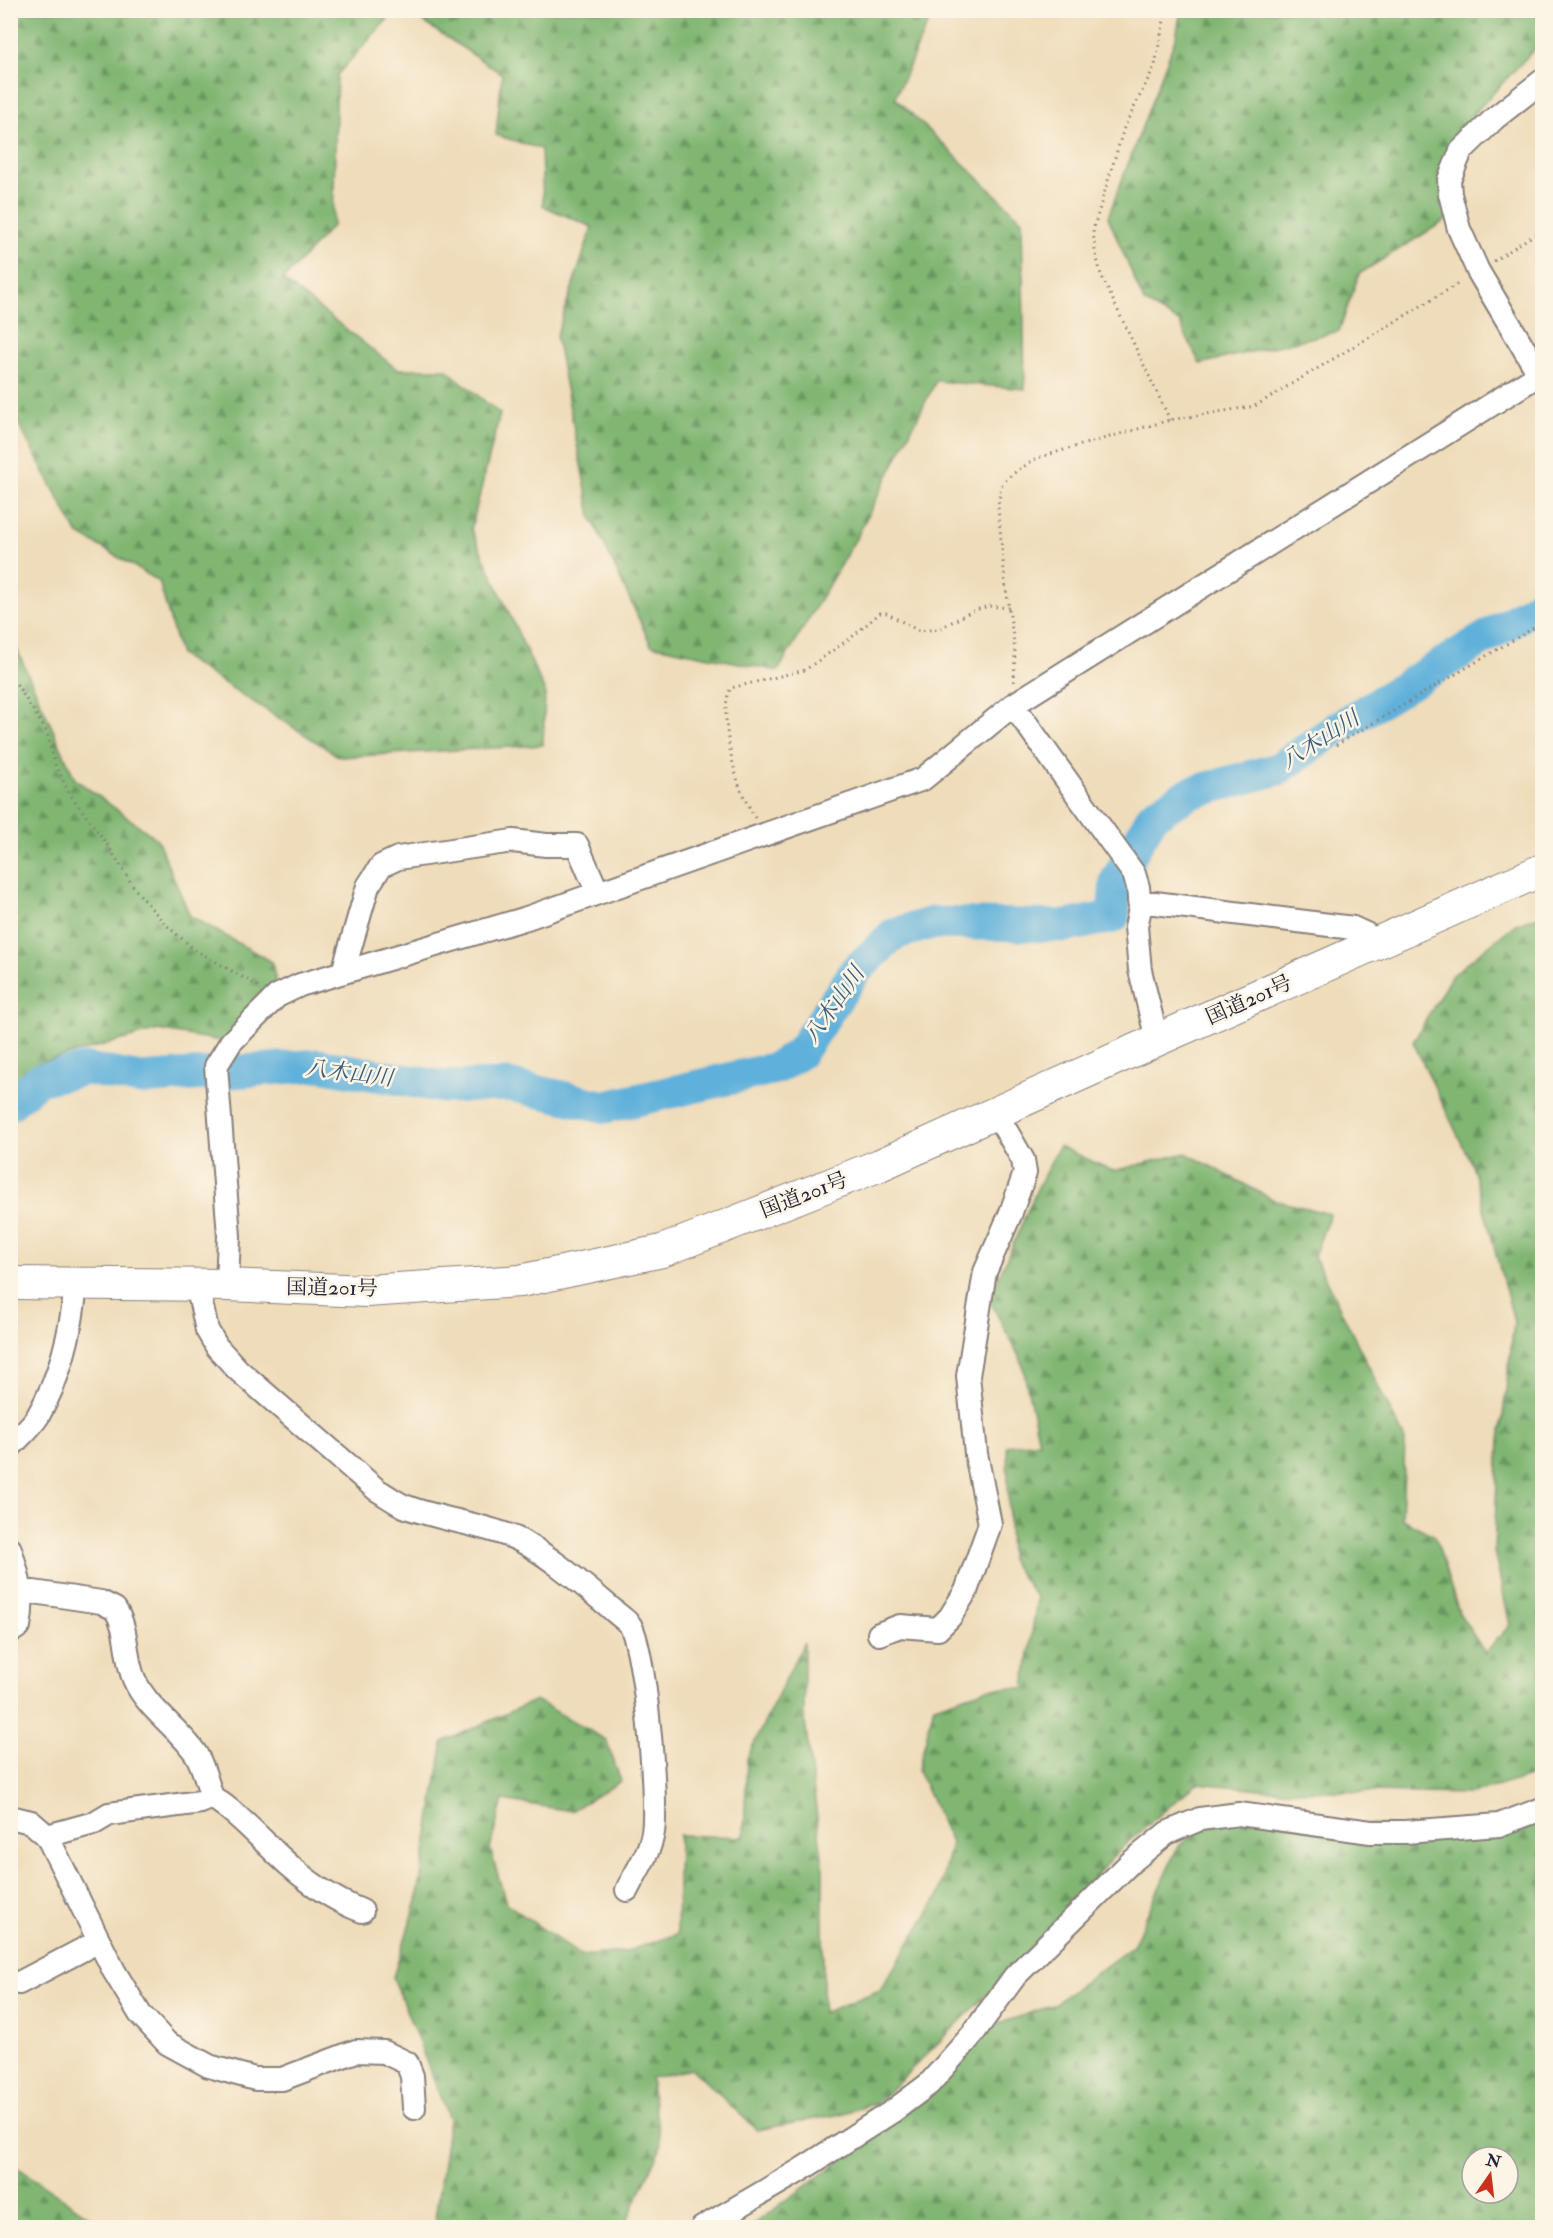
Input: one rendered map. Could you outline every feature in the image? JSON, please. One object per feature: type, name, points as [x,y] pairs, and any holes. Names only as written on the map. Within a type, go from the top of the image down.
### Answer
[{"type":"highway","name":"国道201号","points":[[10,1282],[212,1285],[366,1291],[520,1281],[662,1251],[880,1165],[1542,870]]},
{"type":"street","points":[[627,1890],[644,1860],[653,1833],[654,1791],[645,1701],[637,1646],[630,1625],[591,1591],[538,1552],[511,1536],[403,1505],[377,1490],[238,1370],[217,1347],[207,1330],[212,1285],[229,1236],[217,1074],[231,1042],[277,996],[300,986],[524,919],[923,779],[1013,705],[1541,376],[1478,271],[1459,229],[1449,194],[1449,180],[1461,152],[1496,118],[1542,81]]},
{"type":"street","points":[[1013,705],[1115,851],[1134,874],[1139,901],[1136,927],[1140,970],[1157,1040]]},
{"type":"street","points":[[343,972],[368,885],[381,866],[398,858],[513,841],[577,845],[598,893]]},
{"type":"street","points":[[1139,901],[1353,928],[1366,934],[1376,943]]},
{"type":"street","points":[[879,1634],[900,1626],[938,1629],[950,1617],[966,1592],[990,1524],[976,1454],[968,1376],[985,1272],[1010,1215],[1025,1173],[1023,1160],[996,1113]]},
{"type":"street","points":[[10,1448],[36,1418],[50,1392],[73,1321],[76,1283]]},
{"type":"street","points":[[10,1549],[19,1574],[21,1618],[19,1626],[10,1632]]},
{"type":"street","points":[[20,1590],[101,1602],[115,1609],[124,1629],[129,1665],[134,1680],[145,1697],[195,1754],[212,1797],[232,1810],[281,1857],[320,1888],[340,1903],[362,1911]]},
{"type":"street","points":[[47,1836],[72,1831],[110,1814],[201,1802],[212,1797]]},
{"type":"street","points":[[702,2228],[799,2171],[892,2111],[929,2084],[972,2035],[1015,1976],[1130,1863],[1167,1833],[1200,1819],[1239,1814],[1371,1832],[1405,1832],[1499,1825],[1542,1809]]},
{"type":"street","points":[[10,1817],[30,1822],[47,1836],[99,1941],[140,2014],[167,2043],[209,2066],[255,2079],[282,2079],[356,2051],[384,2052],[407,2063],[412,2076],[414,2108]]},
{"type":"street","points":[[20,1983],[99,1941]]},
{"type":"path","points":[[1166,10],[1155,65],[1124,128],[1093,230],[1101,275],[1170,420]]},
{"type":"path","points":[[1013,705],[1015,650],[998,507],[1001,486],[1011,475],[1037,458],[1170,420],[1256,406],[1527,239],[1542,232]]},
{"type":"path","points":[[763,836],[742,793],[726,731],[727,694],[731,688],[805,670],[852,637],[880,613],[886,613],[919,631],[939,629],[972,611],[989,606],[1009,608]]},
{"type":"path","points":[[1336,745],[1542,623]]},
{"type":"path","points":[[10,674],[47,732],[55,764],[69,793],[105,841],[135,889],[157,915],[195,950],[277,996]]},
{"type":"green space","points":[[10,11],[395,11],[337,75],[333,225],[283,280],[397,369],[446,369],[500,414],[471,529],[545,692],[543,745],[340,757],[180,655],[159,581],[77,533],[11,410],[11,279],[20,269],[10,256]]},
{"type":"green space","points":[[407,11],[933,11],[895,98],[1022,220],[1025,389],[936,381],[858,535],[778,671],[651,645],[591,516],[556,337],[592,227],[543,206],[541,149],[496,135],[502,74]]},
{"type":"green space","points":[[1181,11],[1542,11],[1542,41],[1454,135],[1451,217],[1359,274],[1339,331],[1200,364],[1179,322],[1144,302],[1108,217],[1176,37]]},
{"type":"green space","points":[[10,634],[75,779],[157,839],[190,916],[272,962],[277,988],[232,1043],[158,1030],[36,1064],[11,1095]]},
{"type":"green space","points":[[1542,915],[1542,1773],[1471,1794],[1272,1790],[1197,1783],[1120,1849],[999,1983],[877,2103],[841,2114],[757,2130],[692,2069],[650,2078],[661,2146],[624,2227],[434,2227],[449,2119],[393,1977],[417,1901],[443,1742],[536,1700],[606,1740],[621,1781],[571,1811],[503,1800],[490,1848],[506,1903],[581,1956],[624,1952],[677,1934],[679,1835],[744,1837],[747,1758],[804,1642],[804,1713],[823,1865],[823,2013],[880,1990],[938,1897],[951,1843],[918,1770],[934,1706],[990,1688],[1024,1688],[1037,1598],[1010,1560],[1007,1446],[1039,1442],[1022,1362],[989,1299],[1037,1189],[1059,1146],[1113,1171],[1186,1153],[1274,1200],[1330,1214],[1314,1256],[1405,1440],[1402,1519],[1435,1536],[1459,1613],[1485,1653],[1510,1625],[1494,1551],[1498,1458],[1514,1322],[1473,1167],[1413,1042],[1452,975],[1517,923]]},
{"type":"green space","points":[[1542,1803],[1542,2227],[749,2228],[830,2168],[931,2083],[987,2028],[1053,2005],[1133,1946],[1178,1846],[1226,1813],[1467,1833]]},
{"type":"green space","points":[[11,2163],[105,2227],[12,2227],[10,2225]]},
{"type":"waterway","name":"八木山川","points":[[10,1104],[38,1080],[87,1069],[141,1079],[319,1065],[444,1087],[509,1085],[606,1107],[776,1068],[800,1053],[856,970],[894,934],[932,923],[1065,926],[1113,917],[1116,881],[1153,815],[1190,793],[1278,769],[1337,728],[1542,603]]}]
